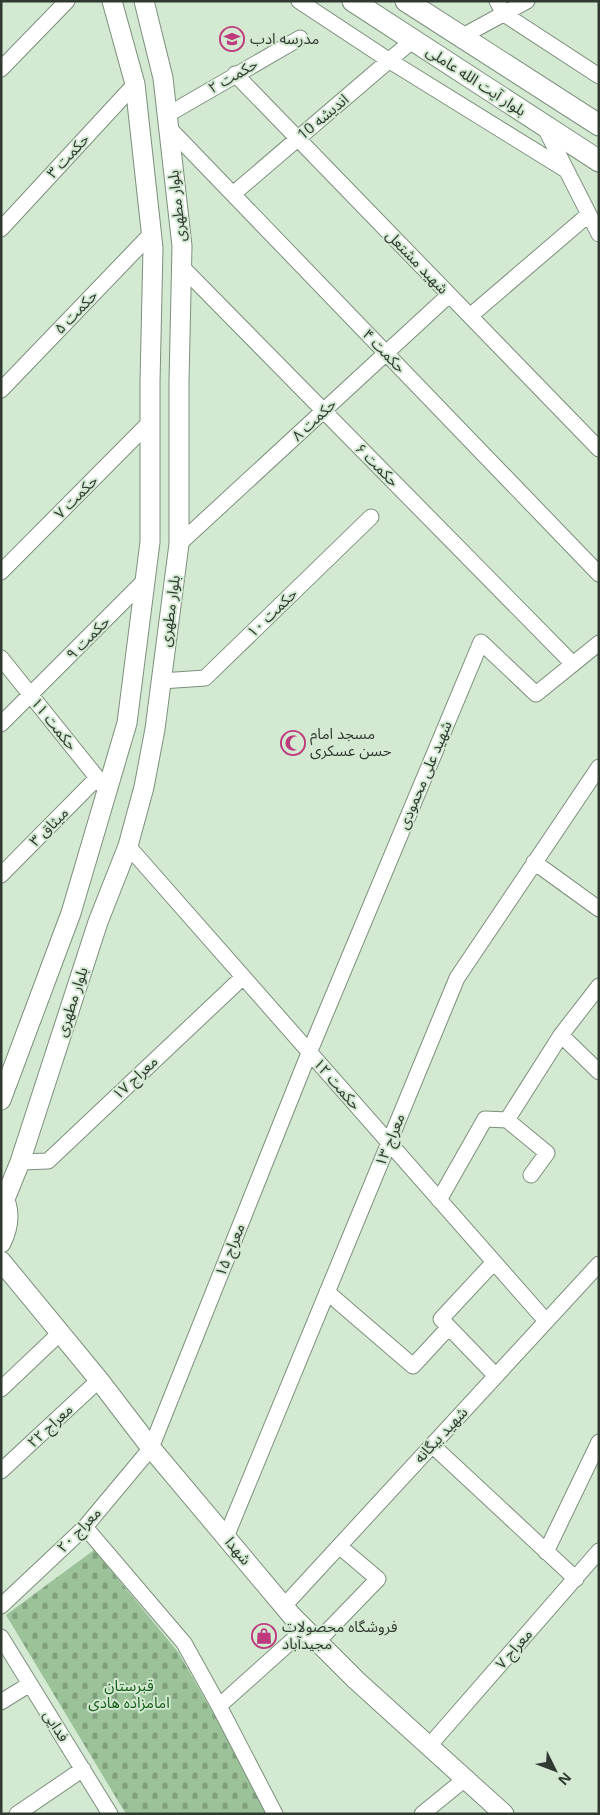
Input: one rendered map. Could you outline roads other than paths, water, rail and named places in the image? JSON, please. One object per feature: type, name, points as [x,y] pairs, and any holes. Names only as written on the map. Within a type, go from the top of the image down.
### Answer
[{"type":"main road","name":"بلوار آیت‌ الله عاملی","points":[[354,1],[599,161]]},
{"type":"main road","name":"بلوار آیت‌ الله عاملی","points":[[406,1],[599,125]]},
{"type":"street","points":[[1,69],[67,1]]},
{"type":"street","name":"بلوار مطهری","points":[[1,1100],[71,913],[102,784],[127,723],[150,542],[153,248],[135,84],[112,1]]},
{"type":"street","name":"بلوار مطهری","points":[[3,1195],[20,1162],[95,931],[128,846],[144,787],[161,681],[179,544],[179,382],[182,246],[163,78],[144,1]]},
{"type":"street","points":[[299,1],[390,61],[566,170]]},
{"type":"street","points":[[461,37],[500,8],[527,1]]},
{"type":"street","points":[[500,8],[599,76]]},
{"type":"street","name":"حکمت ۲","points":[[168,121],[234,74],[300,38]]},
{"type":"street","name":"اندیشه 10","points":[[233,194],[413,40]]},
{"type":"street","name":"شهید مشتعل","points":[[234,74],[599,449]]},
{"type":"street","name":"حکمت ۳","points":[[1,229],[135,84]]},
{"type":"street","name":"حکمت ۴","points":[[168,121],[233,194],[599,574]]},
{"type":"street","points":[[543,125],[599,234]]},
{"type":"street","points":[[470,316],[588,215]]},
{"type":"street","name":"حکمت ۵","points":[[1,390],[151,234]]},
{"type":"street","name":"حکمت ۶","points":[[181,266],[573,664]]},
{"type":"street","name":"حکمت ۸","points":[[179,544],[449,295]]},
{"type":"street","name":"حکمت ۷","points":[[1,572],[150,422]]},
{"type":"street","name":"حکمت ۱۰","points":[[161,681],[205,678],[371,517]]},
{"type":"street","name":"حکمت ۹","points":[[1,724],[145,580]]},
{"type":"street","points":[[141,610],[170,614]]},
{"type":"street","name":"شهید علی محمودی","points":[[310,1053],[481,642],[536,694],[599,643]]},
{"type":"street","name":"حکمت ۱۱","points":[[1,658],[102,784]]},
{"type":"street","name":"معراج ۱۳","points":[[226,1536],[457,978],[599,767]]},
{"type":"street","name":"میثاق ۳","points":[[1,875],[102,784]]},
{"type":"street","name":"حکمت ۱۲","points":[[128,846],[546,1321]]},
{"type":"street","points":[[534,862],[599,909]]},
{"type":"street","name":"معراج ۱۷","points":[[20,1162],[48,1161],[243,977]]},
{"type":"street","points":[[507,1120],[561,1035],[599,986]]},
{"type":"street","points":[[561,1035],[599,1072]]},
{"type":"street","name":"معراج ۱۵","points":[[151,1448],[310,1053]]},
{"type":"street","points":[[439,1200],[485,1119],[507,1120],[547,1153],[531,1175]]},
{"type":"street","points":[[1,1243],[7,1231],[9,1219],[3,1195]]},
{"type":"street","name":"شهدا","points":[[1,1261],[99,1380],[151,1448],[284,1606],[356,1680],[504,1814]]},
{"type":"street","points":[[494,1262],[441,1319],[496,1376]]},
{"type":"street","name":"شهید بیگانه","points":[[284,1606],[599,1264]]},
{"type":"street","points":[[327,1292],[413,1366],[449,1327]]},
{"type":"street","points":[[1,1388],[60,1333]]},
{"type":"street","name":"معراج ۲۲","points":[[1,1471],[99,1380]]},
{"type":"street","points":[[546,1552],[599,1442]]},
{"type":"street","points":[[432,1445],[576,1579]]},
{"type":"street","name":"معراج ۲۰","points":[[1,1606],[84,1527],[151,1448]]},
{"type":"street","points":[[84,1527],[184,1643],[275,1814]]},
{"type":"street","points":[[219,1706],[311,1635],[378,1579],[339,1546]]},
{"type":"street","name":"معراج ۷","points":[[429,1746],[599,1551]]},
{"type":"street","name":"فدایی","points":[[1,1637],[110,1814]]},
{"type":"street","points":[[1,1702],[30,1684]]},
{"type":"street","points":[[17,1814],[83,1769]]},
{"type":"street","points":[[422,1814],[465,1779]]},
{"type":"place","name":"مدرسه ادب","points":[[232,39]]},
{"type":"place","name":"مسجد امام حسن عسکری","points":[[293,743]]},
{"type":"place","name":"فروشگاه محصولات مجیدآباد","points":[[264,1636]]},
{"type":"park label","name":"قبرستان امامزاده هادی","points":[[129,1694]]}]
